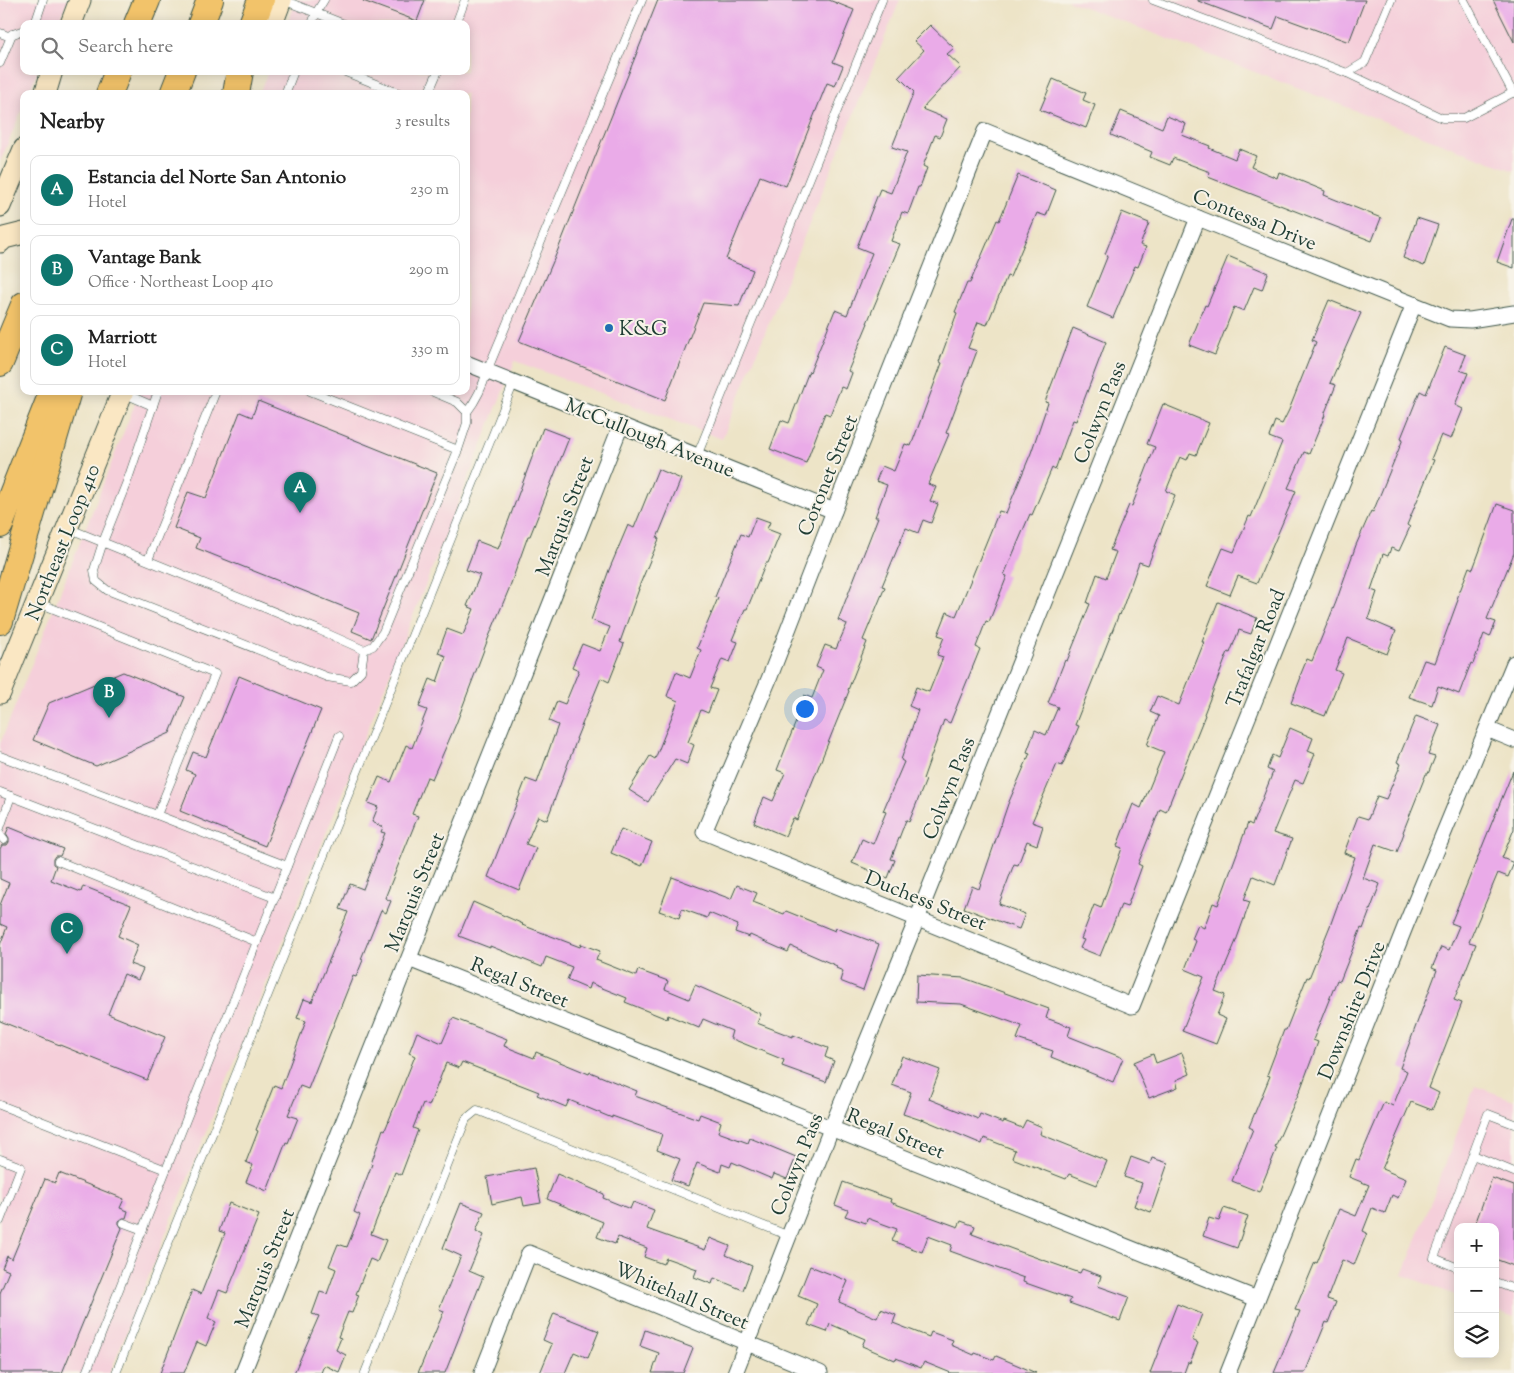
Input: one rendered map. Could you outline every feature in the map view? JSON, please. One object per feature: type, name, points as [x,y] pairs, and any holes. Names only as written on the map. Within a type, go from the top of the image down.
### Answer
[{"type":"highway","points":[[140,20],[147,0]]},
{"type":"highway","points":[[202,20],[210,0]]},
{"type":"highway","points":[[254,20],[261,0]]},
{"type":"highway","points":[[111,90],[117,75]]},
{"type":"highway","points":[[175,90],[180,75]]},
{"type":"highway","points":[[237,90],[239,75]]},
{"type":"highway","points":[[0,363],[20,314]]},
{"type":"highway","points":[[0,525],[51,395]]},
{"type":"highway","points":[[0,621],[67,395]]},
{"type":"main road","points":[[72,20],[80,0]]},
{"type":"main road","points":[[274,20],[282,0]]},
{"type":"main road","points":[[46,90],[51,75]]},
{"type":"main road","points":[[246,90],[251,75]]},
{"type":"main road","points":[[8,195],[13,168],[20,156]]},
{"type":"main road","name":"Northeast Loop 410","points":[[0,693],[121,395]]},
{"type":"street","name":"Contessa Drive","points":[[985,131],[1450,319],[1470,320],[1514,313]]},
{"type":"street","name":"Coronet Street","points":[[704,832],[769,679],[985,131]]},
{"type":"street","name":"Colwyn Pass","points":[[735,1373],[831,1129],[1198,218]]},
{"type":"street","name":"Trafalgar Road","points":[[1132,1006],[1414,304]]},
{"type":"street","name":"McCullough Avenue","points":[[470,365],[834,511]]},
{"type":"street","name":"Marquis Street","points":[[243,1373],[621,425]]},
{"type":"street","name":"Downshire Drive","points":[[1228,1373],[1409,918],[1514,663]]},
{"type":"street","points":[[1487,729],[1514,740]]},
{"type":"street","name":"Duchess Street","points":[[704,832],[1132,1006]]},
{"type":"street","name":"Regal Street","points":[[409,959],[1257,1299]]},
{"type":"street","name":"Whitehall Street","points":[[482,1373],[529,1253],[820,1373]]},
{"type":"lane","points":[[36,20],[43,0]]},
{"type":"lane","points":[[282,0],[334,20]]},
{"type":"lane","points":[[313,20],[324,0]]},
{"type":"lane","points":[[458,20],[465,0]]},
{"type":"lane","points":[[68,528],[364,650],[373,646],[383,632],[458,450],[467,423],[467,412],[483,386],[487,371],[642,0]]},
{"type":"lane","points":[[697,456],[882,0]]},
{"type":"lane","points":[[1153,0],[1346,73],[1442,118],[1464,118],[1513,92],[1464,0]]},
{"type":"lane","points":[[1346,73],[1365,62],[1392,0]]},
{"type":"lane","points":[[0,33],[8,36],[20,31]]},
{"type":"lane","points":[[0,63],[12,34]]},
{"type":"lane","points":[[287,90],[292,75]]},
{"type":"lane","points":[[353,75],[391,90]]},
{"type":"lane","points":[[430,90],[436,75]]},
{"type":"lane","points":[[116,1373],[514,382]]},
{"type":"lane","points":[[129,395],[153,406]]},
{"type":"lane","points":[[157,395],[128,479],[103,542],[94,570],[96,581],[107,590],[327,677],[351,681],[361,672],[364,650]]},
{"type":"lane","points":[[148,560],[214,395]]},
{"type":"lane","points":[[320,395],[458,450]]},
{"type":"lane","points":[[440,395],[457,402],[467,412]]},
{"type":"lane","points":[[38,602],[215,674],[157,815]]},
{"type":"lane","points":[[86,1373],[339,736]]},
{"type":"lane","points":[[0,756],[287,866]]},
{"type":"lane","points":[[0,792],[274,898]]},
{"type":"lane","points":[[0,828],[12,796]]},
{"type":"lane","points":[[58,861],[257,942]]},
{"type":"lane","points":[[0,1105],[166,1170]]},
{"type":"lane","points":[[365,1373],[466,1119],[477,1110],[789,1236]]},
{"type":"lane","points":[[1454,1266],[1434,1258],[1488,1114],[1514,1124]]},
{"type":"lane","points":[[1473,1155],[1514,1172]]},
{"type":"lane","points":[[0,1159],[21,1167],[0,1221]]},
{"type":"lane","points":[[124,1223],[143,1230]]},
{"type":"lane","points":[[1499,1283],[1514,1289]]},
{"type":"shaded area","points":[[0,0],[68,0],[60,20],[20,20],[20,75],[36,75],[30,90],[20,90],[20,114],[0,162]]},
{"type":"shaded area","points":[[297,0],[900,0],[722,439],[515,361],[110,1373],[0,1373],[0,744],[138,395],[470,395],[470,90],[261,90],[266,75],[470,75],[470,20],[289,20]]},
{"type":"shaded area","points":[[1066,0],[1514,0],[1514,171]]},
{"type":"shaded area","points":[[1475,1086],[1514,1100],[1514,1317],[1499,1311],[1499,1223],[1454,1223],[1454,1294],[1403,1275]]},
{"type":"building","points":[[363,0],[425,0],[417,20]]},
{"type":"building","points":[[658,0],[829,0],[854,10],[833,62],[843,66],[835,86],[827,83],[786,186],[760,176],[726,259],[753,270],[739,306],[703,303],[665,400],[519,341],[555,257]]},
{"type":"building","points":[[1198,0],[1365,0],[1349,42],[1278,16],[1273,29]]},
{"type":"building","points":[[1493,0],[1514,0],[1514,42]]},
{"type":"building","points":[[930,25],[954,48],[947,54],[961,67],[922,109],[947,119],[940,137],[935,135],[923,166],[927,168],[920,187],[918,187],[908,214],[902,212],[891,241],[900,244],[848,371],[852,373],[846,389],[841,387],[830,415],[825,413],[806,463],[770,449],[781,420],[789,423],[835,310],[847,315],[872,253],[857,247],[880,189],[891,193],[907,152],[892,147],[914,92],[899,77],[924,50],[914,41]]},
{"type":"building","points":[[1053,79],[1086,93],[1083,100],[1095,105],[1086,128],[1040,110]]},
{"type":"building","points":[[1121,111],[1162,128],[1167,116],[1186,124],[1182,135],[1210,146],[1209,148],[1235,159],[1239,149],[1256,156],[1251,167],[1277,178],[1279,172],[1325,191],[1324,195],[1381,218],[1372,241],[1208,177],[1210,172],[1173,158],[1170,165],[1150,157],[1152,152],[1111,135]]},
{"type":"building","points":[[1018,175],[1056,190],[1046,216],[1037,213],[1010,277],[1007,276],[987,325],[978,322],[968,348],[977,351],[946,433],[949,434],[928,484],[936,487],[930,501],[938,504],[931,523],[923,520],[918,533],[906,528],[882,586],[885,587],[863,640],[867,642],[849,691],[797,820],[793,818],[785,836],[754,823],[764,797],[773,801],[785,773],[777,770],[797,719],[795,718],[804,695],[812,698],[823,670],[816,667],[825,645],[836,649],[847,624],[838,620],[878,517],[875,517],[887,485],[876,481],[882,466],[894,471],[905,444],[911,446],[942,363],[939,362],[957,313],[955,312],[967,283],[970,283],[997,220],[999,221]]},
{"type":"building","points":[[1122,212],[1149,223],[1140,245],[1146,247],[1138,267],[1135,266],[1113,318],[1087,307],[1108,255],[1105,254]]},
{"type":"building","points":[[1417,218],[1438,225],[1424,266],[1403,258]]},
{"type":"building","points":[[1512,219],[1514,219],[1514,268],[1497,262]]},
{"type":"building","points":[[1228,256],[1268,273],[1262,290],[1254,287],[1244,311],[1234,307],[1215,355],[1189,345]]},
{"type":"building","points":[[1329,300],[1361,313],[1330,383],[1336,385],[1309,454],[1304,452],[1288,488],[1296,491],[1257,583],[1238,576],[1230,595],[1207,586],[1223,548],[1234,552],[1249,516],[1251,517],[1282,442],[1269,437],[1275,421],[1282,424],[1289,410],[1316,342],[1312,340]]},
{"type":"building","points":[[1073,328],[1106,342],[1076,421],[1073,420],[1055,470],[1052,468],[1004,575],[1007,576],[989,622],[986,621],[976,647],[980,649],[950,723],[944,720],[923,779],[926,780],[909,822],[906,820],[891,859],[895,860],[888,878],[852,863],[862,839],[873,844],[886,812],[883,811],[904,762],[901,760],[918,710],[909,706],[916,687],[929,692],[943,657],[937,655],[944,637],[938,635],[947,612],[956,616],[999,511],[1006,513],[1031,453],[1048,403],[1045,402]]},
{"type":"building","points":[[1445,347],[1466,355],[1460,370],[1468,373],[1455,405],[1463,409],[1451,439],[1441,435],[1431,459],[1434,460],[1407,525],[1410,527],[1399,551],[1391,548],[1388,556],[1383,554],[1371,590],[1377,592],[1368,619],[1396,631],[1387,654],[1348,638],[1335,670],[1342,673],[1325,716],[1291,703],[1307,659],[1312,661],[1336,602],[1356,545],[1371,511],[1373,512],[1403,439],[1401,438],[1420,391],[1426,394]]},
{"type":"building","points":[[258,401],[437,473],[371,639],[352,631],[359,613],[196,548],[200,538],[174,528],[188,492],[206,498],[240,412],[252,417]]},
{"type":"building","points":[[1163,404],[1209,423],[1196,455],[1190,453],[1187,460],[1180,457],[1166,491],[1175,495],[1148,565],[1139,562],[1120,615],[1075,725],[1079,726],[1062,766],[1057,764],[1032,822],[1043,826],[1037,845],[1027,841],[1018,865],[1014,864],[999,904],[1025,914],[1019,929],[964,908],[972,886],[979,889],[1008,804],[1030,753],[1027,752],[1035,730],[1046,735],[1058,707],[1048,703],[1090,604],[1087,603],[1097,574],[1106,578],[1116,552],[1110,550],[1129,505],[1132,506],[1155,447],[1147,444]]},
{"type":"building","points":[[543,428],[569,438],[530,536],[528,536],[456,724],[432,779],[427,777],[412,814],[418,816],[385,898],[391,901],[386,913],[381,910],[361,959],[363,960],[356,977],[353,976],[308,1089],[300,1086],[288,1115],[298,1118],[288,1143],[286,1142],[267,1191],[246,1182],[253,1165],[246,1162],[258,1131],[256,1130],[274,1085],[281,1088],[306,1021],[297,1018],[304,999],[312,1002],[341,931],[348,912],[340,909],[350,884],[363,889],[385,833],[381,832],[383,827],[372,822],[378,807],[368,803],[379,777],[391,782],[406,745],[412,748],[427,710],[419,707],[430,679],[437,682],[446,656],[438,653],[447,629],[463,635],[474,609],[467,606],[480,575],[466,570],[477,541],[498,549]]},
{"type":"building","points":[[658,469],[681,479],[638,589],[620,642],[624,644],[609,682],[601,678],[576,739],[547,820],[538,816],[526,844],[536,848],[519,890],[488,877],[526,779],[537,783],[558,725],[549,721],[557,701],[565,704],[579,670],[572,667],[582,644],[600,651],[610,627],[591,620],[628,525],[634,528]]},
{"type":"building","points":[[1497,504],[1514,510],[1514,553],[1487,619],[1496,622],[1490,637],[1484,634],[1459,694],[1438,686],[1432,705],[1409,697],[1424,660],[1435,663],[1469,567],[1473,569]]},
{"type":"building","points":[[756,517],[770,522],[767,529],[780,534],[732,640],[738,642],[730,662],[722,659],[710,688],[717,690],[708,713],[701,710],[688,742],[694,745],[687,764],[675,759],[648,802],[629,790],[650,756],[655,759],[678,701],[667,696],[676,672],[690,678],[701,650],[697,648],[718,598],[715,597],[741,534],[748,537]]},
{"type":"building","points":[[1218,602],[1257,618],[1251,634],[1239,630],[1230,653],[1228,652],[1166,812],[1160,809],[1138,864],[1142,866],[1127,907],[1121,905],[1100,956],[1080,948],[1084,940],[1081,939],[1094,905],[1101,908],[1122,848],[1117,846],[1133,804],[1141,808],[1164,752],[1147,745],[1159,716],[1150,712],[1157,696],[1179,705]]},
{"type":"building","points":[[123,672],[185,697],[170,733],[96,766],[33,740],[49,703]]},
{"type":"building","points":[[239,676],[321,710],[265,846],[180,811],[195,774],[186,770],[193,752],[206,757]]},
{"type":"building","points":[[1416,716],[1440,725],[1428,755],[1435,757],[1428,774],[1426,774],[1397,852],[1375,844],[1363,878],[1380,884],[1363,929],[1361,928],[1340,981],[1337,980],[1313,1040],[1318,1042],[1301,1088],[1275,1147],[1277,1148],[1259,1192],[1232,1181],[1253,1129],[1249,1127],[1270,1076],[1267,1075],[1284,1030],[1286,1030],[1307,977],[1309,978],[1355,857],[1344,853],[1358,816],[1368,819],[1377,796],[1386,799],[1401,764],[1397,762]]},
{"type":"building","points":[[1290,728],[1313,738],[1308,751],[1315,754],[1303,783],[1295,780],[1273,833],[1292,839],[1275,885],[1253,876],[1244,900],[1250,902],[1215,991],[1225,995],[1217,1015],[1226,1019],[1216,1044],[1182,1031],[1204,977],[1185,969],[1196,941],[1192,939],[1198,925],[1204,928],[1213,903],[1218,905],[1248,823],[1252,825],[1273,772],[1267,769],[1272,755],[1278,758]]},
{"type":"building","points":[[1513,771],[1514,829],[1502,858],[1514,863],[1508,877],[1498,873],[1469,942],[1476,944],[1454,1000],[1462,1003],[1429,1088],[1439,1093],[1432,1110],[1411,1102],[1382,1169],[1406,1179],[1398,1198],[1392,1195],[1385,1213],[1372,1208],[1363,1231],[1367,1233],[1354,1265],[1342,1260],[1327,1299],[1336,1302],[1305,1373],[1274,1373],[1300,1311],[1295,1310],[1339,1209],[1356,1216],[1369,1185],[1349,1177],[1356,1159],[1359,1160],[1384,1102],[1393,1106],[1407,1071],[1400,1068],[1437,970],[1432,968],[1441,947],[1449,950],[1459,926],[1451,923]]},
{"type":"building","points":[[9,827],[63,849],[60,856],[55,856],[53,859],[53,864],[56,866],[51,880],[81,892],[83,886],[131,905],[118,936],[138,945],[130,964],[143,969],[138,980],[124,974],[108,1014],[165,1037],[147,1080],[0,1021],[0,945],[7,927],[0,924],[0,905],[9,883],[0,879],[0,849],[2,845],[7,845],[9,842],[6,834]]},
{"type":"building","points":[[621,829],[652,842],[642,866],[611,853]]},
{"type":"building","points":[[672,877],[731,899],[737,885],[757,893],[753,902],[784,914],[786,911],[835,931],[836,928],[879,944],[863,990],[840,981],[843,971],[836,968],[837,966],[791,946],[788,952],[750,935],[749,937],[735,932],[738,925],[709,913],[707,918],[682,909],[679,918],[659,911]]},
{"type":"building","points":[[473,902],[522,925],[580,947],[581,944],[600,951],[596,960],[636,976],[638,970],[668,981],[665,989],[689,999],[695,985],[761,1014],[757,1023],[828,1048],[825,1057],[834,1061],[826,1082],[782,1066],[784,1060],[730,1038],[732,1031],[703,1019],[699,1028],[668,1015],[667,1019],[625,1002],[627,998],[590,983],[588,989],[567,980],[572,967],[546,957],[542,967],[459,936]]},
{"type":"building","points":[[917,975],[964,978],[1049,1009],[1046,1018],[1071,1027],[1068,1036],[1123,1058],[1113,1082],[1051,1057],[1053,1051],[1017,1039],[1022,1026],[961,1004],[916,1002]]},
{"type":"building","points":[[453,1018],[507,1039],[504,1046],[534,1058],[536,1052],[589,1074],[590,1072],[637,1091],[635,1096],[698,1119],[700,1114],[721,1122],[718,1132],[748,1143],[750,1138],[796,1157],[787,1179],[774,1174],[772,1179],[732,1162],[730,1167],[722,1164],[720,1172],[697,1163],[688,1186],[671,1180],[680,1159],[657,1150],[662,1134],[612,1116],[612,1118],[569,1100],[566,1107],[537,1095],[539,1092],[462,1062],[459,1068],[446,1063],[429,1106],[423,1103],[413,1128],[418,1130],[401,1175],[395,1172],[371,1234],[386,1240],[377,1262],[370,1259],[356,1294],[359,1295],[352,1313],[348,1312],[338,1337],[341,1338],[336,1350],[346,1355],[339,1372],[324,1365],[321,1373],[294,1373],[319,1316],[312,1314],[320,1292],[327,1294],[336,1269],[329,1266],[338,1244],[347,1247],[360,1215],[354,1212],[383,1129],[385,1130],[415,1056],[409,1053],[417,1032],[442,1043]]},
{"type":"building","points":[[1182,1053],[1190,1074],[1176,1080],[1178,1087],[1149,1098],[1134,1062],[1153,1054],[1156,1063]]},
{"type":"building","points":[[902,1056],[940,1070],[929,1099],[978,1119],[980,1114],[1022,1128],[1026,1120],[1042,1127],[1040,1134],[1107,1161],[1097,1185],[1069,1174],[1066,1179],[1012,1158],[1015,1150],[984,1138],[982,1144],[922,1119],[903,1114],[911,1092],[892,1085]]},
{"type":"building","points":[[1131,1157],[1150,1164],[1152,1158],[1168,1163],[1151,1212],[1134,1206],[1142,1183],[1124,1177]]},
{"type":"building","points":[[534,1168],[541,1203],[524,1206],[522,1197],[492,1204],[487,1177]]},
{"type":"building","points":[[59,1173],[124,1199],[120,1208],[128,1211],[126,1218],[119,1221],[122,1228],[62,1373],[0,1373],[0,1293],[9,1271],[2,1268],[7,1256],[12,1259],[45,1179],[55,1183]]},
{"type":"building","points":[[557,1174],[604,1194],[603,1198],[630,1209],[633,1202],[654,1210],[647,1229],[705,1250],[710,1238],[730,1246],[726,1255],[752,1266],[743,1290],[714,1278],[712,1284],[694,1277],[697,1269],[666,1258],[663,1264],[644,1257],[647,1248],[618,1237],[615,1244],[597,1237],[603,1222],[547,1199]]},
{"type":"building","points":[[1492,1178],[1514,1186],[1514,1266],[1499,1260],[1499,1223],[1475,1223]]},
{"type":"building","points":[[843,1182],[891,1199],[890,1202],[958,1227],[961,1221],[975,1226],[972,1234],[1015,1250],[1080,1273],[1082,1269],[1101,1276],[1098,1286],[1129,1297],[1120,1321],[1069,1303],[1071,1299],[1023,1282],[1024,1278],[950,1251],[952,1245],[928,1236],[922,1252],[892,1241],[897,1229],[867,1218],[866,1223],[845,1216],[848,1210],[835,1205]]},
{"type":"building","points":[[229,1203],[259,1215],[227,1293],[219,1290],[208,1318],[216,1322],[206,1346],[197,1342],[184,1373],[160,1373],[192,1290],[201,1294],[225,1233],[219,1231]]},
{"type":"building","points":[[461,1203],[484,1212],[476,1231],[484,1235],[469,1271],[483,1277],[445,1373],[418,1373],[444,1311],[439,1309],[461,1256],[443,1248]]},
{"type":"building","points":[[1224,1208],[1248,1216],[1237,1248],[1203,1236],[1209,1218],[1219,1221]]},
{"type":"building","points":[[810,1266],[848,1281],[839,1302],[877,1318],[881,1309],[896,1315],[893,1323],[929,1337],[931,1332],[953,1340],[951,1345],[974,1355],[975,1353],[994,1360],[996,1356],[1036,1373],[951,1373],[924,1362],[921,1368],[896,1358],[895,1360],[862,1346],[865,1339],[830,1324],[827,1332],[808,1325],[817,1304],[798,1296]]},
{"type":"building","points":[[1177,1304],[1202,1314],[1192,1340],[1198,1343],[1184,1373],[1150,1373]]},
{"type":"building","points":[[554,1313],[599,1331],[588,1358],[574,1352],[565,1373],[540,1373],[552,1344],[543,1340]]},
{"type":"building","points":[[645,1330],[693,1348],[683,1373],[652,1373],[659,1353],[640,1346]]},
{"type":"place","name":"K&G","points":[[609,328]]},
{"type":"place","name":"Estancia del Norte San Antonio","points":[[300,513]]},
{"type":"place","name":"Vantage Bank","points":[[109,718]]},
{"type":"place","name":"Marriott","points":[[67,954]]}]
